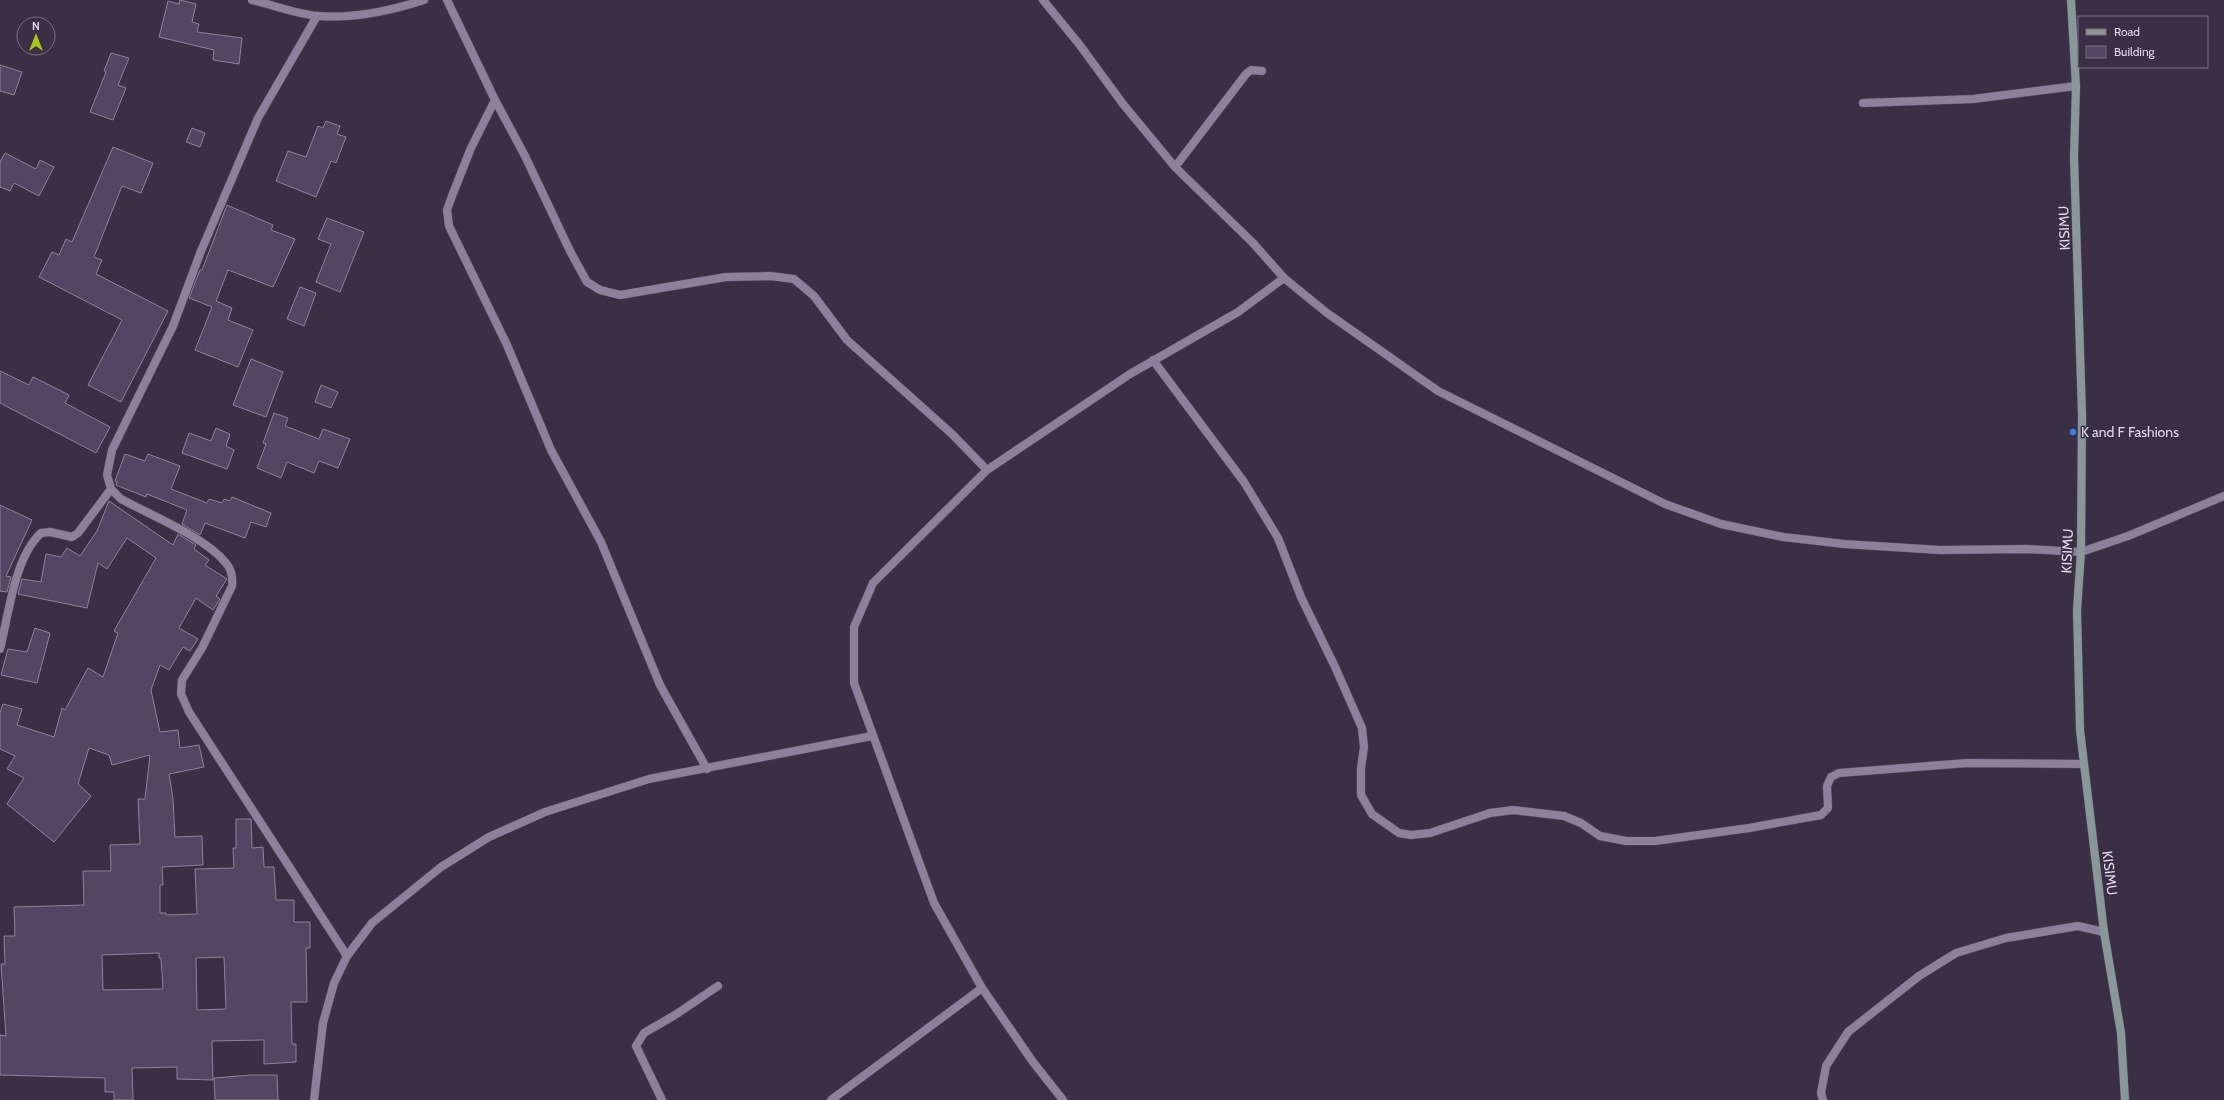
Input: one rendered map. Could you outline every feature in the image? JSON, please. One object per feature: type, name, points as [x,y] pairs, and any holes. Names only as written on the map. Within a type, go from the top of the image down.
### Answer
[{"type":"street","points":[[252,0],[317,16],[354,16],[396,9],[424,0]]},
{"type":"street","points":[[447,0],[495,100],[525,156],[570,251],[587,282],[600,290],[620,295],[726,276],[770,276],[794,279],[814,296],[846,340],[952,434],[987,470]]},
{"type":"street","points":[[1043,0],[1079,44],[1123,104],[1174,167],[1253,243],[1284,278],[1327,313],[1438,391],[1665,504],[1721,524],[1783,537],[1852,545],[1940,550],[2027,549],[2081,552],[2128,536],[2224,496]]},
{"type":"street","name":"KISIMU","points":[[2070,0],[2076,86],[2074,157],[2082,415],[2081,552],[2077,610],[2082,764],[2104,932],[2121,1033],[2125,1100]]},
{"type":"street","points":[[317,16],[258,118],[201,251],[173,326],[112,450],[107,475],[111,489],[121,500],[207,545],[227,563],[233,576],[232,586],[202,648],[182,680],[181,694],[189,712],[347,956]]},
{"type":"street","points":[[1174,167],[1246,74],[1251,70],[1262,71]]},
{"type":"street","points":[[1863,103],[1972,99],[2076,86]]},
{"type":"street","points":[[495,100],[471,148],[452,196],[447,210],[449,226],[508,345],[551,450],[601,542],[660,685],[707,769]]},
{"type":"street","points":[[1063,1100],[1033,1062],[982,988],[934,903],[854,683],[854,627],[873,584],[987,470],[1130,374],[1238,312],[1284,278]]},
{"type":"street","points":[[1153,360],[1244,482],[1278,538],[1301,597],[1336,669],[1362,728],[1364,747],[1361,768],[1361,795],[1372,814],[1399,833],[1411,835],[1430,833],[1490,813],[1513,810],[1564,816],[1581,823],[1600,836],[1626,841],[1655,841],[1749,828],[1821,815],[1828,808],[1827,786],[1832,776],[1839,773],[1968,763],[2082,764]]},
{"type":"street","points":[[0,649],[20,564],[30,545],[41,533],[50,532],[72,537],[78,534],[111,489]]},
{"type":"street","points":[[314,1100],[323,1023],[334,983],[347,956],[372,923],[440,867],[489,837],[545,812],[649,779],[872,736]]},
{"type":"street","points":[[1823,1100],[1821,1093],[1826,1066],[1848,1032],[1919,976],[1956,953],[2006,938],[2078,926],[2104,932]]},
{"type":"street","points":[[662,1100],[636,1046],[644,1033],[675,1015],[718,986]]},
{"type":"street","points":[[831,1100],[982,988]]},
{"type":"building","points":[[180,0],[196,4],[192,22],[199,24],[197,32],[242,38],[239,64],[213,60],[214,50],[159,37],[168,1],[179,4]]},
{"type":"building","points":[[111,53],[129,58],[118,85],[126,88],[113,120],[90,112],[106,72],[104,71]]},
{"type":"building","points":[[0,65],[22,72],[14,95],[0,91]]},
{"type":"building","points":[[326,121],[340,126],[337,134],[346,137],[336,163],[331,161],[316,197],[276,181],[288,151],[306,157],[318,126],[323,128]]},
{"type":"building","points":[[192,128],[205,133],[200,147],[186,142]]},
{"type":"building","points":[[113,147],[153,163],[141,193],[122,186],[94,257],[102,260],[96,274],[168,311],[121,402],[88,385],[122,320],[39,277],[52,252],[59,255],[66,239],[72,242]]},
{"type":"building","points":[[5,153],[36,169],[40,160],[54,167],[39,196],[14,183],[10,191],[0,187],[0,162]]},
{"type":"building","points":[[227,205],[273,225],[271,230],[295,239],[273,287],[228,270],[216,301],[232,308],[228,320],[253,330],[238,367],[195,350],[212,307],[189,298],[200,270],[202,270]]},
{"type":"building","points":[[327,218],[364,232],[340,292],[316,282],[331,244],[318,239]]},
{"type":"building","points":[[300,287],[316,293],[304,326],[287,319]]},
{"type":"building","points":[[251,359],[283,372],[266,417],[233,405]]},
{"type":"building","points":[[0,371],[29,385],[33,377],[69,395],[65,403],[110,427],[96,453],[0,403]]},
{"type":"building","points":[[321,385],[338,392],[331,408],[315,402]]},
{"type":"building","points":[[274,413],[288,418],[285,426],[319,439],[323,429],[350,439],[338,468],[319,461],[314,473],[287,462],[281,478],[257,468],[266,444],[263,443]]},
{"type":"building","points":[[216,428],[230,434],[226,446],[234,450],[227,469],[182,453],[189,433],[211,441]]},
{"type":"building","points":[[125,454],[145,461],[148,454],[180,466],[171,489],[207,503],[209,499],[222,503],[224,499],[230,501],[232,497],[271,513],[266,527],[251,522],[245,538],[205,523],[200,535],[182,524],[187,510],[147,494],[146,497],[116,485],[117,482],[115,481]]},
{"type":"building","points":[[109,501],[173,545],[178,534],[196,545],[194,549],[209,560],[205,565],[227,579],[216,596],[220,599],[213,610],[196,598],[179,628],[198,639],[190,651],[183,647],[169,670],[160,665],[151,690],[160,732],[178,730],[180,748],[199,745],[204,767],[169,774],[173,799],[175,837],[202,836],[203,865],[162,867],[163,885],[160,885],[160,913],[166,913],[166,915],[197,914],[195,869],[234,868],[233,848],[236,848],[236,819],[251,819],[252,848],[263,847],[264,867],[274,867],[276,900],[294,900],[294,922],[310,922],[310,948],[306,948],[307,1002],[291,1002],[292,1044],[296,1044],[296,1062],[264,1064],[264,1040],[212,1041],[213,1080],[177,1079],[177,1067],[132,1068],[133,1100],[114,1100],[114,1092],[105,1092],[105,1078],[0,1075],[0,1035],[6,1036],[1,964],[5,964],[4,936],[15,936],[14,907],[84,905],[83,871],[111,871],[110,845],[140,844],[138,799],[145,799],[150,755],[112,765],[109,755],[89,748],[78,784],[91,796],[54,842],[7,804],[24,778],[7,769],[15,756],[0,749],[0,713],[3,704],[22,709],[17,725],[54,737],[62,708],[65,710],[88,668],[103,677],[118,633],[114,631],[156,558],[127,538],[107,569],[98,563],[87,608],[18,594],[22,579],[41,582],[46,554],[61,557],[67,548],[80,556],[97,531]],"holes":[[[159,953],[159,958],[161,958],[163,989],[103,990],[102,955]],[[224,957],[226,1009],[197,1010],[196,958]]]},
{"type":"building","points":[[0,505],[32,520],[6,576],[11,577],[7,592],[0,591]]},
{"type":"building","points":[[35,628],[50,633],[37,683],[1,675],[8,649],[27,652]]},
{"type":"building","points":[[251,1075],[277,1075],[278,1100],[215,1100],[214,1078]]},
{"type":"place","name":"K and F Fashions","points":[[2073,432]]}]
